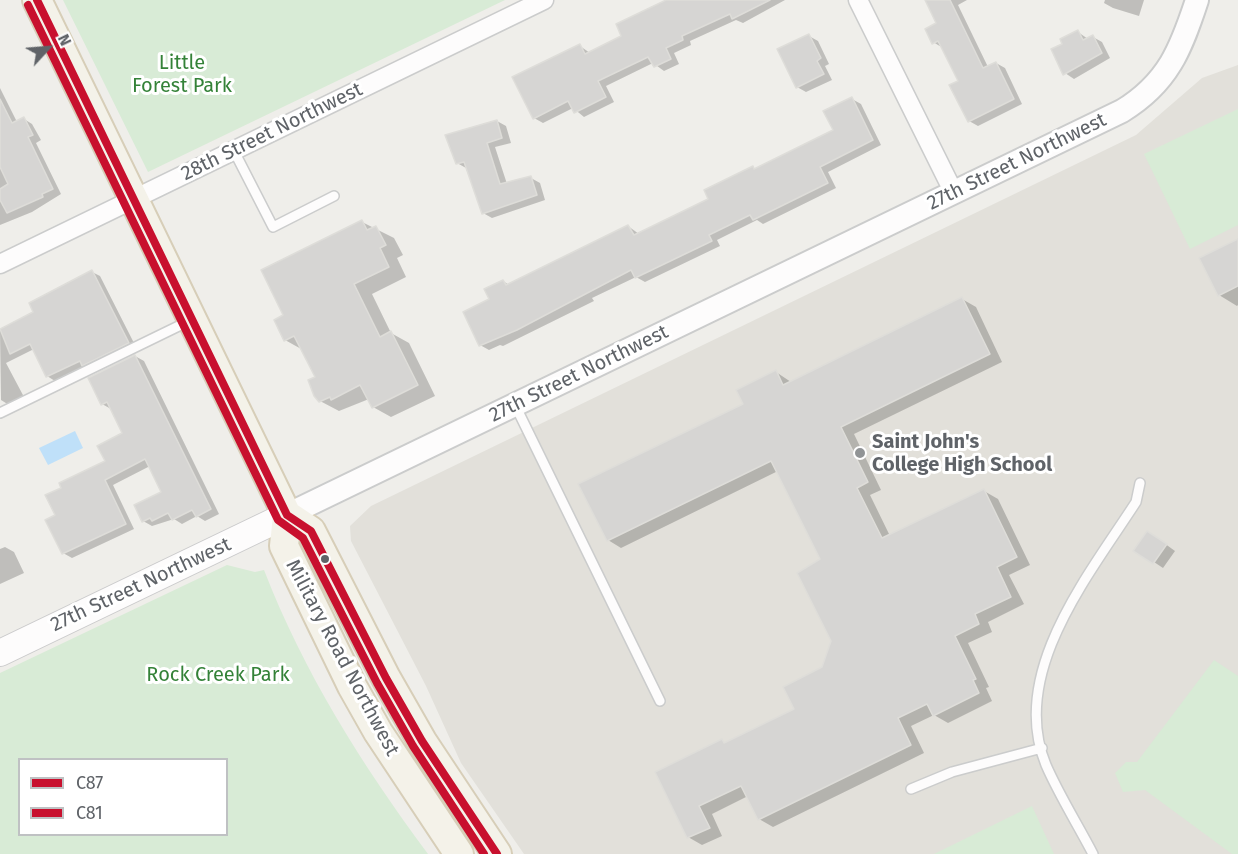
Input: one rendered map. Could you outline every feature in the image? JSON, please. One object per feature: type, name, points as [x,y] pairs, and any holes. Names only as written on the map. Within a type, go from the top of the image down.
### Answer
[{"type":"main road","points":[[36,0],[287,515]]},
{"type":"main road","name":"27th Street Northwest","points":[[0,653],[287,515]]},
{"type":"main road","name":"Military Road Northwest","points":[[459,854],[378,732],[347,676],[284,546],[287,515],[312,531],[386,678],[422,741],[497,854]]},
{"type":"street","name":"28th Street Northwest","points":[[0,264],[544,0]]},
{"type":"street","points":[[858,0],[954,193]]},
{"type":"street","name":"27th Street Northwest","points":[[287,515],[1122,111],[1154,88],[1182,45],[1197,0]]},
{"type":"lane","points":[[234,151],[273,227],[334,196]]},
{"type":"lane","points":[[0,413],[192,320]]},
{"type":"lane","points":[[515,405],[660,701]]},
{"type":"lane","points":[[1093,854],[1045,763],[1035,716],[1042,667],[1066,613],[1136,502],[1140,483]]},
{"type":"lane","points":[[911,789],[952,772],[1042,748]]},
{"type":"shaded area","name":"Saint John's College High School","points":[[1238,65],[1238,854],[524,854],[461,763],[426,686],[351,541],[350,526],[371,506],[1136,135],[1202,78]]},
{"type":"green space","name":"Little Forest Park","points":[[63,0],[505,0],[148,172]]},
{"type":"green space","points":[[1238,109],[1238,225],[1190,249],[1144,154]]},
{"type":"green space","name":"Rock Creek Park","points":[[227,565],[255,572],[264,570],[297,645],[336,717],[380,787],[428,854],[0,854],[0,673]]},
{"type":"green space","points":[[1214,660],[1238,676],[1238,854],[1232,854],[1145,790],[1123,792],[1115,773],[1126,762],[1137,762]]},
{"type":"green space","points":[[1032,806],[1054,854],[934,854]]},
{"type":"water","points":[[75,431],[83,448],[48,465],[39,448]]},
{"type":"building","points":[[666,0],[770,0],[732,19],[730,14],[682,36],[683,40],[666,48],[671,59],[654,67],[648,57],[598,81],[606,97],[574,113],[568,101],[533,119],[512,77],[580,44],[585,54],[621,36],[616,24]]},
{"type":"building","points":[[925,0],[950,0],[983,68],[996,62],[1014,99],[968,122],[949,85],[958,81],[938,41],[932,44],[925,29],[936,23]]},
{"type":"building","points":[[1078,30],[1083,40],[1093,35],[1102,53],[1063,75],[1051,49],[1062,44],[1060,39]]},
{"type":"building","points":[[809,34],[821,58],[817,61],[824,74],[796,88],[777,49]]},
{"type":"building","points":[[852,97],[873,140],[820,167],[828,183],[753,220],[750,215],[709,235],[712,241],[635,278],[631,270],[517,330],[479,346],[463,312],[489,299],[484,289],[503,280],[506,285],[628,225],[634,235],[708,199],[704,190],[753,166],[754,169],[833,130],[823,111]]},
{"type":"building","points":[[0,99],[12,123],[24,117],[33,135],[28,137],[53,189],[42,194],[43,197],[7,213],[0,200],[0,189],[8,184],[0,167]]},
{"type":"building","points":[[497,120],[502,138],[487,143],[500,184],[531,176],[537,195],[482,214],[464,162],[456,164],[445,135]]},
{"type":"building","points":[[362,220],[367,230],[376,226],[386,245],[380,248],[389,267],[354,284],[380,337],[391,331],[418,385],[372,408],[360,385],[331,400],[330,397],[319,402],[314,396],[308,380],[315,377],[294,336],[284,341],[274,320],[283,315],[261,270]]},
{"type":"building","points":[[1238,239],[1238,286],[1218,296],[1199,258]]},
{"type":"building","points":[[92,270],[129,343],[82,366],[80,361],[46,377],[30,344],[10,354],[0,329],[33,312],[29,303]]},
{"type":"building","points":[[962,297],[990,354],[841,427],[868,482],[857,488],[882,538],[984,489],[1017,557],[997,567],[1011,597],[975,614],[979,624],[955,636],[976,679],[973,680],[979,693],[933,716],[927,704],[898,718],[911,745],[758,820],[741,786],[699,806],[710,828],[687,838],[655,772],[722,739],[724,743],[794,709],[783,687],[822,667],[831,641],[797,573],[820,559],[771,461],[607,541],[578,484],[743,404],[736,390],[776,370],[783,385]]},
{"type":"building","points":[[135,355],[211,509],[196,517],[192,510],[172,520],[168,513],[152,521],[150,518],[142,522],[134,505],[161,492],[145,459],[105,480],[126,524],[62,554],[45,520],[55,515],[45,495],[61,488],[59,483],[105,461],[97,446],[122,433],[107,402],[101,405],[88,378]]},
{"type":"building","points":[[1147,531],[1167,544],[1153,564],[1133,551]]},
{"type":"transit line","name":"C87","points":[[37,0],[287,515],[311,531],[386,678],[422,741],[497,854]]},
{"type":"transit line","name":"C81","points":[[28,5],[278,520],[303,538],[377,683],[413,746],[484,854]]},
{"type":"place","name":"Saint John's College High School","points":[[860,453]]}]
